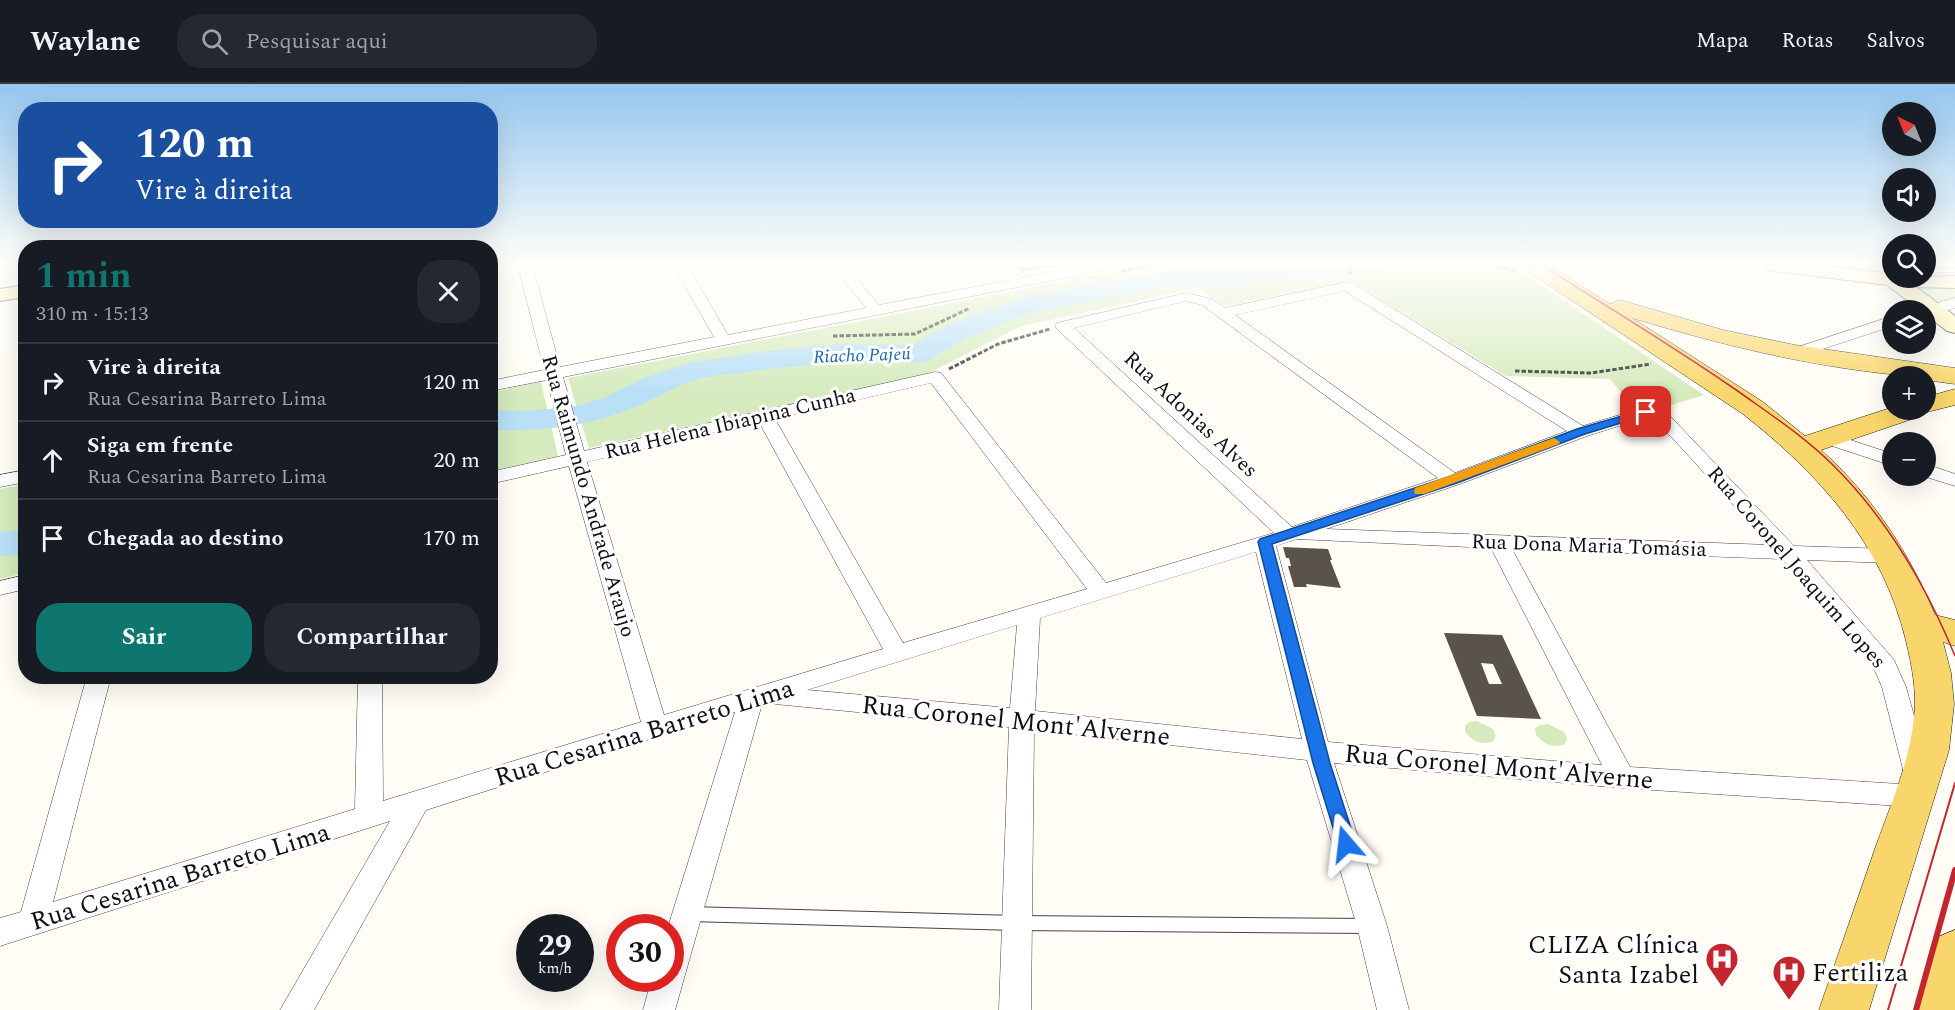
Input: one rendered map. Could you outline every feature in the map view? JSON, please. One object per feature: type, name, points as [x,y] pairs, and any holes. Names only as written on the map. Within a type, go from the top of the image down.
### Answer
[{"type":"main road","points":[[1601,308],[1753,408],[1813,442],[1842,487],[1874,527],[1890,556],[1939,628],[1934,721],[1917,789],[1844,1010]]},
{"type":"main road","points":[[1624,308],[1718,336],[1795,353],[1955,376]]},
{"type":"main road","points":[[1936,403],[1955,398]]},
{"type":"main road","points":[[1813,442],[1882,419]]},
{"type":"main road","points":[[1940,1010],[1955,953]]},
{"type":"street","name":"Rua Raimundo Andrade Araujo","points":[[536,308],[576,458],[655,727]]},
{"type":"street","points":[[705,308],[723,340]]},
{"type":"street","points":[[498,384],[884,308]]},
{"type":"street","points":[[1063,327],[1140,308]]},
{"type":"street","points":[[1217,308],[1453,480]]},
{"type":"street","points":[[1224,313],[1242,308]]},
{"type":"street","points":[[1392,308],[1482,370],[1581,432]]},
{"type":"street","points":[[1936,314],[1955,326]]},
{"type":"street","points":[[1795,353],[1882,325]]},
{"type":"street","name":"Rua Adonias Alves","points":[[1063,327],[1285,536]]},
{"type":"street","points":[[935,377],[1102,593]]},
{"type":"street","name":"Rua Helena Ibiapina Cunha","points":[[498,476],[935,377]]},
{"type":"street","name":"Rua Cesarina Barreto Lima","points":[[0,932],[655,727],[1285,536],[1453,480],[1581,432],[1646,412]]},
{"type":"street","name":"Rua Coronel Joaquim Lopes","points":[[1646,412],[1662,418],[1683,439],[1788,552],[1882,660],[1889,673],[1917,789]]},
{"type":"street","points":[[765,416],[898,655]]},
{"type":"street","points":[[1813,442],[1882,458]]},
{"type":"street","points":[[1936,473],[1955,480]]},
{"type":"street","points":[[0,481],[18,478]]},
{"type":"street","points":[[1285,536],[1318,751],[1372,926],[1393,1010]]},
{"type":"street","name":"Rua Dona Maria Tomásia","points":[[1285,536],[1890,556]]},
{"type":"street","points":[[1498,542],[1622,777]]},
{"type":"street","points":[[0,588],[18,584]]},
{"type":"street","points":[[1015,1010],[1022,719],[1029,614]]},
{"type":"street","points":[[33,922],[97,684]]},
{"type":"street","points":[[369,818],[370,684]]},
{"type":"street","points":[[684,924],[756,697]]},
{"type":"street","name":"Rua Coronel Mont'Alverne","points":[[756,697],[1022,719],[1318,751],[1622,777],[1917,789]]},
{"type":"street","points":[[296,1010],[415,804]]},
{"type":"street","points":[[659,1010],[664,992]]},
{"type":"lane","points":[[687,914],[1016,923],[1372,926]]},
{"type":"path","points":[[935,377],[995,344],[1017,336],[1063,327]]},
{"type":"path","points":[[1482,370],[1591,373],[1680,359]]},
{"type":"green space","points":[[926,308],[1103,308],[1021,326],[925,375],[589,448],[568,378]]},
{"type":"green space","points":[[1395,308],[1575,308],[1704,395],[1665,407],[1634,408],[1610,379],[1506,376]]},
{"type":"green space","points":[[541,382],[558,456],[498,469],[498,391]]},
{"type":"green space","points":[[18,485],[18,575],[0,579],[0,489]]},
{"type":"green space","points":[[1477,721],[1493,729],[1496,736],[1493,741],[1478,742],[1465,732],[1465,726],[1469,722]]},
{"type":"green space","points":[[1548,724],[1564,732],[1567,738],[1565,744],[1549,745],[1536,735],[1535,728]]},
{"type":"building","points":[[1283,547],[1328,549],[1341,588],[1306,584],[1307,587],[1294,587],[1288,566],[1291,566],[1289,558],[1286,558]]},
{"type":"building","points":[[1444,633],[1502,635],[1541,719],[1477,716]],"holes":[[[1481,663],[1493,664],[1502,684],[1489,684]]]},
{"type":"waterway","name":"Riacho Pajeú","points":[[498,420],[531,421],[586,414],[617,404],[655,384],[692,371],[777,359],[845,353],[919,354],[958,331],[1018,308]]},
{"type":"waterway","name":"Riacho Pajeú","points":[[0,544],[18,543]]},
{"type":"tram line","points":[[1611,308],[1730,386],[1825,457],[1872,508],[1904,555],[1931,604],[1955,656]]},
{"type":"tram line","points":[[1888,1010],[1955,783]]},
{"type":"railway","points":[[1916,1010],[1955,870]]},
{"type":"slow traffic","points":[[1420,491],[1554,442]]},
{"type":"place","name":"CLIZA Clínica Santa Izabel","points":[[1722,988]]},
{"type":"place","name":"Fertiliza","points":[[1789,1001]]},
{"type":"route","points":[[1346,844],[1321,763],[1264,542],[1453,480],[1581,432],[1646,412]]}]
